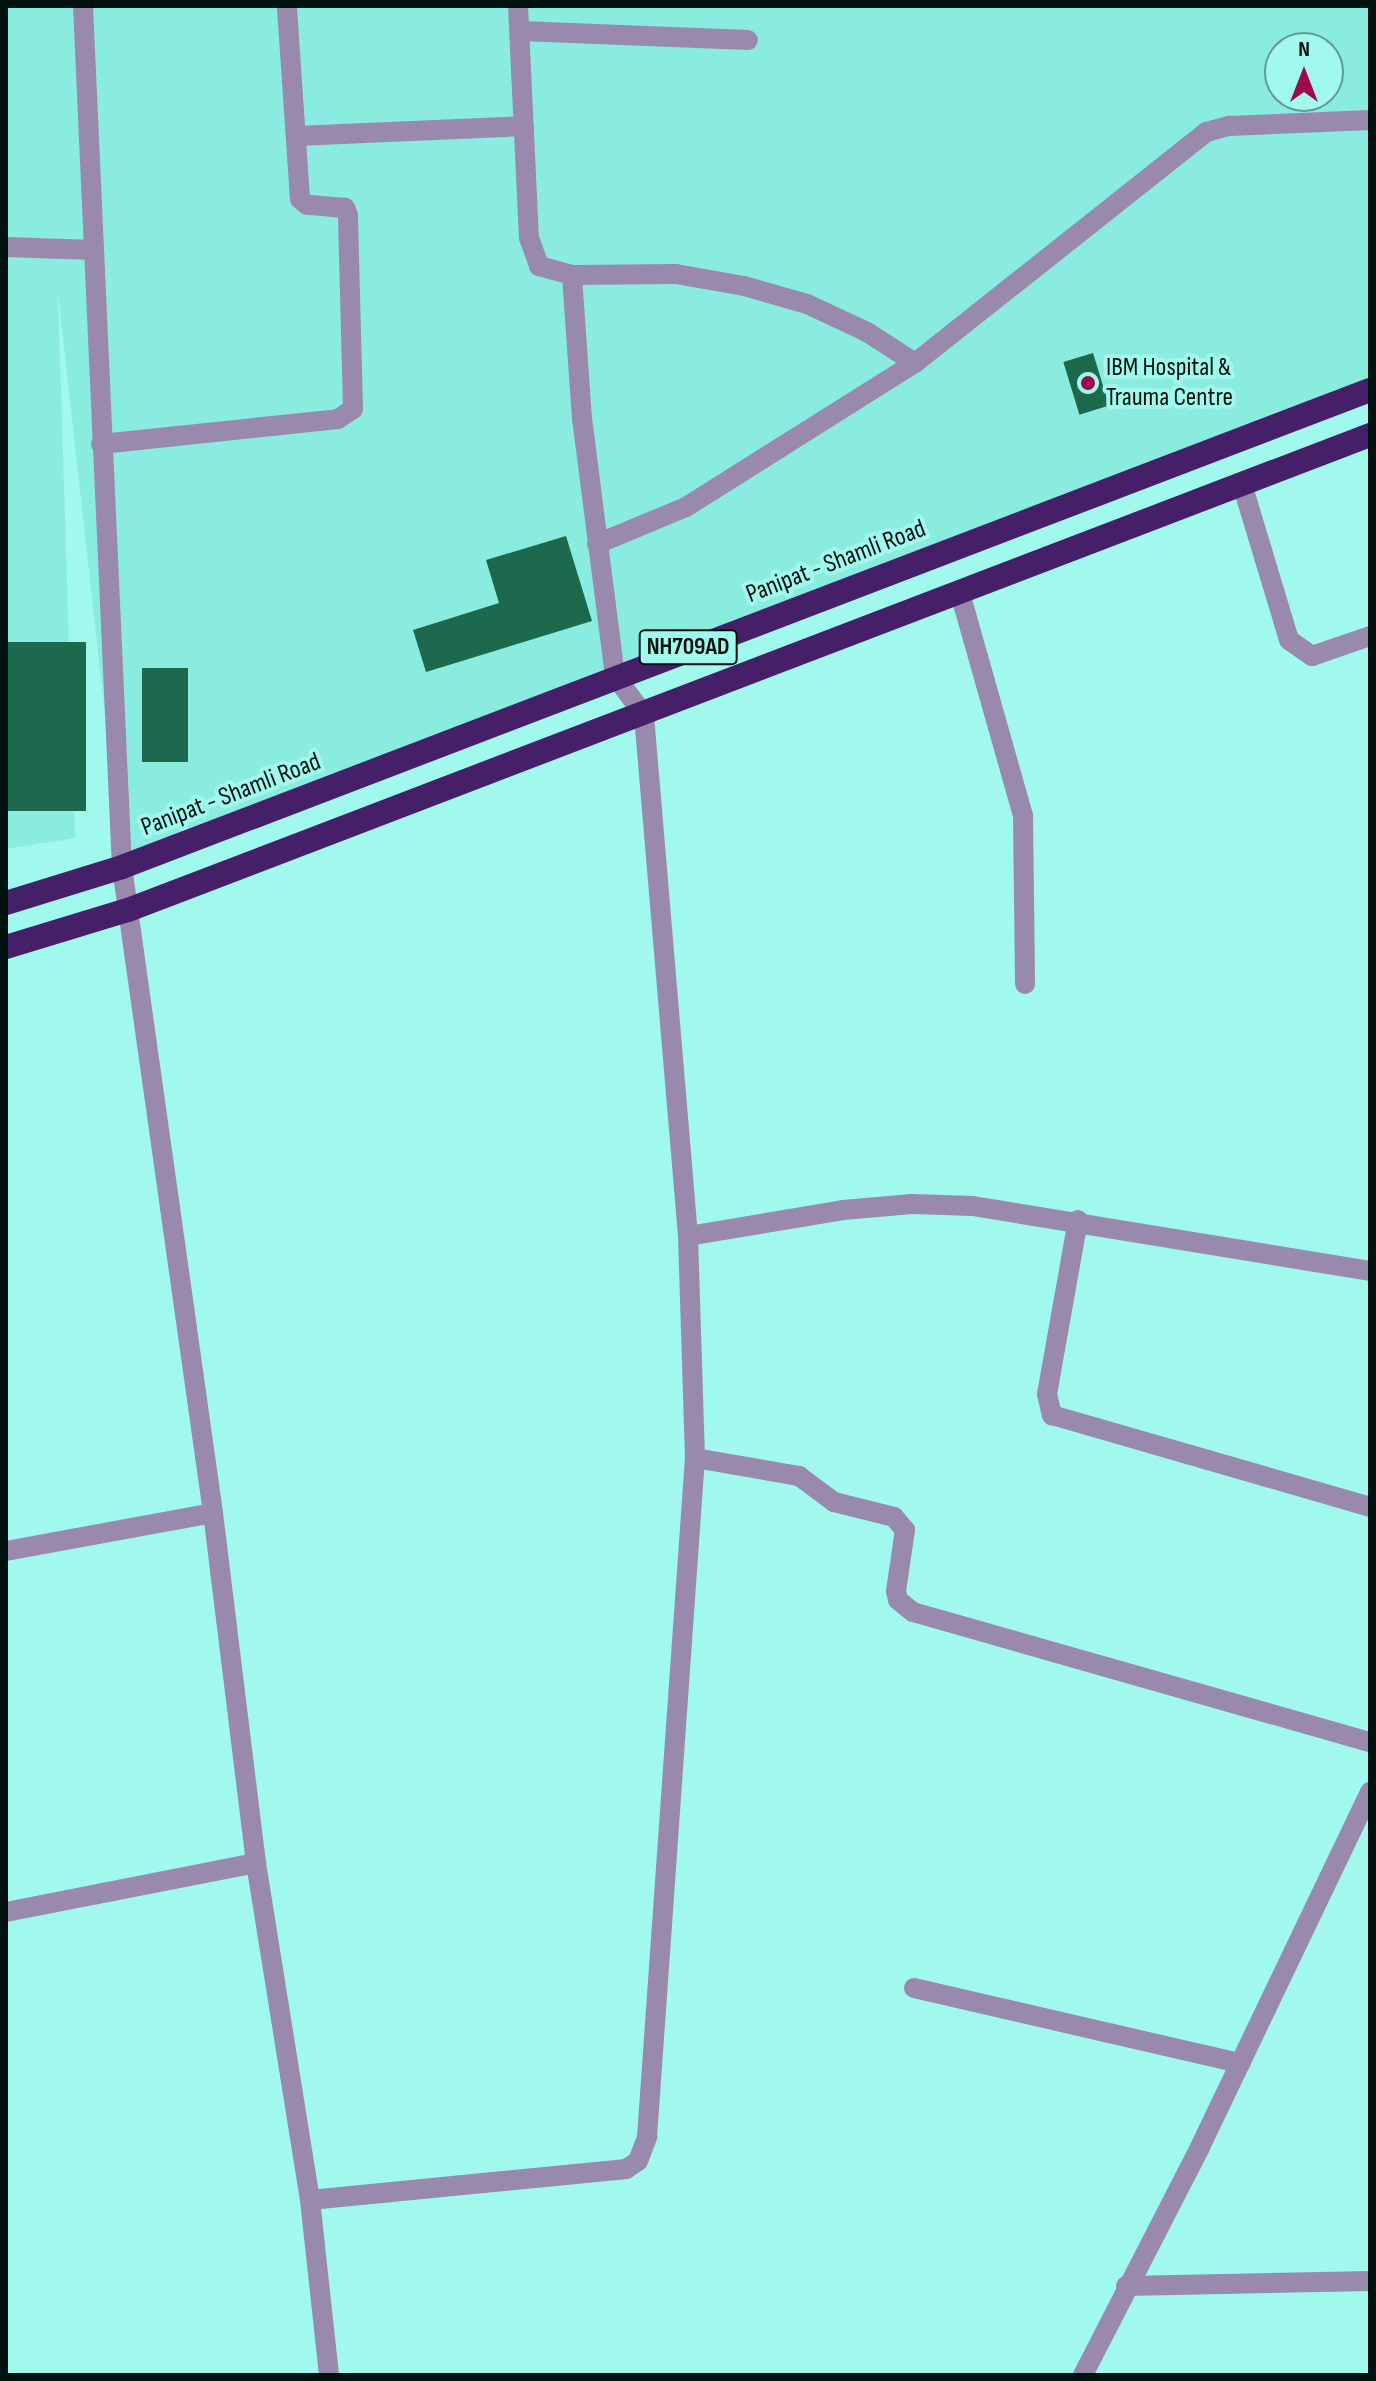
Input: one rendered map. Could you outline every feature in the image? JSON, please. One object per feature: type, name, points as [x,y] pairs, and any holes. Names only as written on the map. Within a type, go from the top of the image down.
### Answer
[{"type":"highway","name":"Panipat - Shamli Road","points":[[6,903],[122,867],[615,676],[1370,390]]},
{"type":"highway","name":"NH709AD","points":[[6,947],[128,910],[1370,435]]},
{"type":"street","points":[[83,6],[122,867],[213,1513],[256,1863],[310,2200],[329,2375]]},
{"type":"street","points":[[101,444],[338,419],[353,409],[348,215],[345,208],[307,205],[300,199],[287,6]]},
{"type":"street","points":[[518,6],[533,256],[547,271],[572,275],[676,274],[744,286],[807,304],[867,332],[915,363]]},
{"type":"street","points":[[521,31],[748,40]]},
{"type":"street","points":[[597,544],[686,507],[915,363],[1206,132],[1229,126],[1370,120]]},
{"type":"street","points":[[296,136],[524,126]]},
{"type":"street","points":[[6,247],[94,250]]},
{"type":"street","points":[[310,2200],[626,2169],[644,2151],[695,1458],[688,1236],[644,715],[615,676],[597,544],[572,275]]},
{"type":"street","points":[[1242,484],[1289,640],[1312,656],[1370,636]]},
{"type":"street","points":[[960,593],[1023,816],[1025,984]]},
{"type":"street","points":[[688,1236],[912,1204],[1078,1220],[1370,1271]]},
{"type":"street","points":[[1078,1220],[1047,1394],[1052,1415],[1370,1507]]},
{"type":"street","points":[[695,1458],[799,1476],[834,1502],[894,1517],[905,1530],[896,1591],[898,1600],[913,1612],[1370,1742]]},
{"type":"street","points":[[6,1551],[213,1513]]},
{"type":"street","points":[[1083,2375],[1240,2063],[1370,1792]]},
{"type":"street","points":[[6,1912],[256,1863]]},
{"type":"street","points":[[914,1988],[1240,2063]]},
{"type":"street","points":[[1126,2286],[1370,2281]]},
{"type":"shaded area","points":[[6,6],[1370,6],[1370,399],[122,867],[58,293],[75,838],[6,849]]},
{"type":"building","points":[[1093,353],[1109,406],[1079,415],[1063,362]]},
{"type":"building","points":[[566,536],[592,621],[426,672],[413,630],[499,603],[486,560]]},
{"type":"building","points":[[6,642],[86,642],[86,811],[6,811]]},
{"type":"building","points":[[142,668],[188,668],[188,762],[142,762]]},
{"type":"place","name":"IBM Hospital & Trauma Centre","points":[[1088,383]]}]
